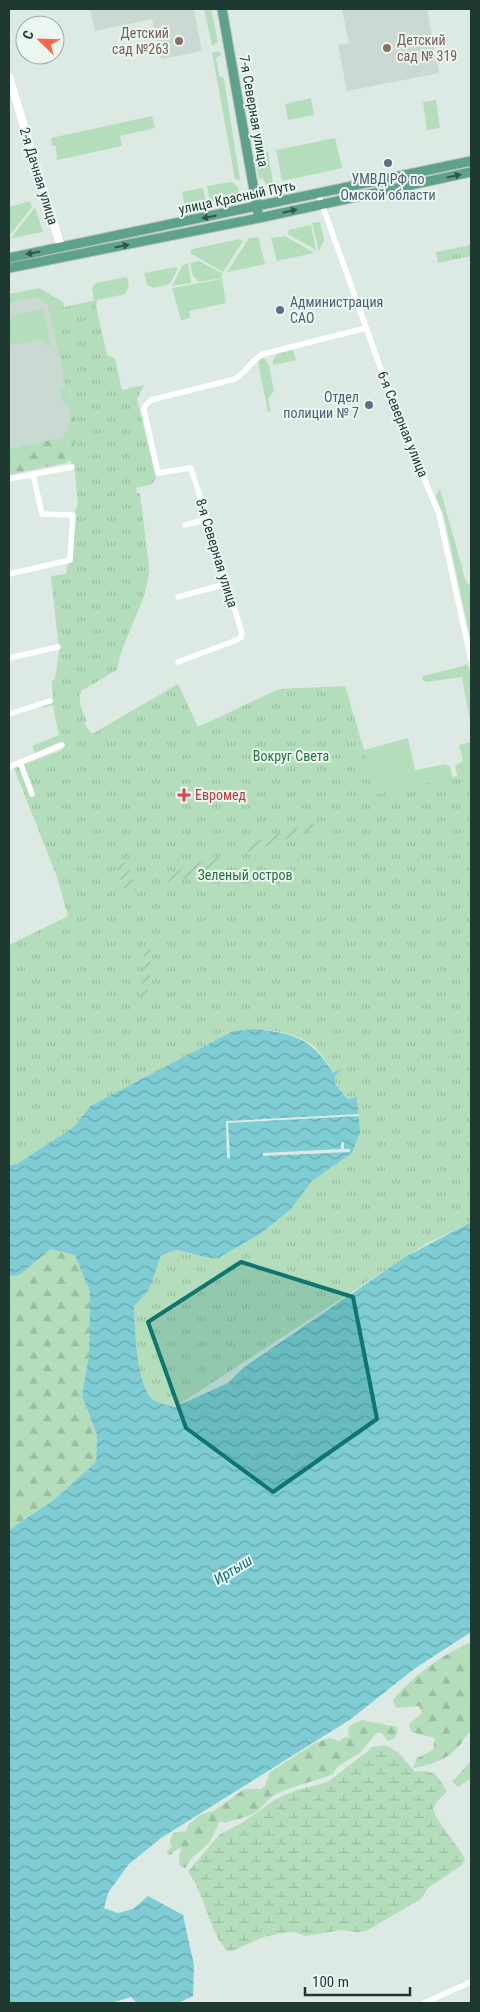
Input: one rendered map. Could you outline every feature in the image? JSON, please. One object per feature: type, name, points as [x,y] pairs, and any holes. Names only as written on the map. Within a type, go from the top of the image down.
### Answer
[{"type":"main road","name":"7-я Северная улица","points":[[222,9],[259,218]]},
{"type":"main road","name":"улица Красный Путь","points":[[9,258],[471,161]]},
{"type":"main road","name":"улица Красный Путь","points":[[9,268],[259,218],[471,172]]},
{"type":"street","name":"2-я Дачная улица","points":[[9,77],[62,247]]},
{"type":"street","name":"6-я Северная улица","points":[[318,194],[397,414],[439,514],[471,660]]},
{"type":"street","name":"8-я Северная улица","points":[[178,662],[241,637],[208,519],[191,468],[158,473],[144,406],[152,400],[235,379],[242,374],[250,363],[263,354],[366,328]]},
{"type":"street","points":[[9,478],[72,467]]},
{"type":"street","points":[[9,574],[70,560],[72,515],[42,514],[33,474]]},
{"type":"street","points":[[185,525],[208,519]]},
{"type":"street","points":[[178,597],[226,584]]},
{"type":"street","points":[[9,658],[58,647]]},
{"type":"street","points":[[9,714],[50,701]]},
{"type":"street","points":[[9,767],[62,745]]},
{"type":"street","points":[[20,762],[32,794]]},
{"type":"street","points":[[424,2003],[471,1982]]},
{"type":"highlighted area","points":[[241,1262],[353,1297],[377,1419],[273,1492],[186,1428],[148,1322]]},
{"type":"shaded area","name":"Детский сад №263","points":[[90,9],[194,9],[202,51],[161,59],[152,19],[95,31]]},
{"type":"shaded area","name":"Детский сад № 319","points":[[342,9],[427,9],[439,73],[347,91],[338,45],[349,43]]},
{"type":"shaded area","points":[[35,292],[53,302],[57,348],[65,388],[70,388],[77,434],[70,460],[66,463],[9,475],[9,298]]},
{"type":"green space","points":[[204,9],[211,9],[218,42],[212,46]]},
{"type":"green space","points":[[219,51],[221,55],[216,58],[219,75],[224,79],[240,180],[235,179],[212,53]]},
{"type":"green space","points":[[311,98],[314,115],[288,120],[285,104]]},
{"type":"green space","points":[[436,100],[440,128],[427,130],[423,102]]},
{"type":"green space","points":[[152,116],[155,128],[120,136],[122,146],[57,160],[56,146],[52,146],[51,138]]},
{"type":"green space","points":[[335,138],[342,168],[282,181],[276,150]]},
{"type":"green space","points":[[268,152],[273,184],[267,185],[262,178],[259,179],[254,154]]},
{"type":"green space","points":[[231,182],[238,187],[239,191],[236,196],[210,202],[207,186]]},
{"type":"green space","points":[[203,188],[206,202],[185,206],[182,192]]},
{"type":"green space","points":[[30,201],[32,207],[9,236],[9,207]]},
{"type":"green space","points":[[35,207],[43,232],[11,238]]},
{"type":"green space","points":[[320,222],[324,240],[319,251],[312,223]]},
{"type":"green space","points":[[311,225],[316,250],[288,234],[289,230]]},
{"type":"green space","points":[[285,236],[314,253],[277,261],[271,238]]},
{"type":"green space","points":[[258,237],[265,264],[227,272],[249,238]]},
{"type":"green space","points":[[240,239],[243,241],[223,272],[190,253],[192,249]]},
{"type":"green space","points":[[471,245],[471,256],[438,263],[436,252]]},
{"type":"green space","points":[[199,261],[222,273],[222,278],[199,282],[193,276],[190,263]]},
{"type":"green space","points":[[188,263],[191,283],[172,286],[182,266]]},
{"type":"green space","points":[[178,268],[170,284],[154,288],[147,285],[144,273]]},
{"type":"green space","points":[[127,277],[129,286],[125,294],[94,301],[92,288],[96,283]]},
{"type":"green space","points":[[222,279],[226,303],[189,311],[190,318],[181,320],[172,288]]},
{"type":"green space","points":[[39,288],[63,302],[70,342],[57,347],[48,305],[35,297],[9,303],[9,294]]},
{"type":"green space","name":"Зеленый остров","points":[[97,300],[96,306],[107,355],[115,359],[122,390],[144,385],[137,399],[156,478],[152,484],[136,488],[137,493],[140,493],[149,567],[145,592],[120,657],[117,670],[81,691],[80,695],[81,707],[87,721],[84,723],[92,734],[178,684],[198,727],[279,689],[345,686],[377,794],[471,773],[471,1222],[424,1245],[175,1407],[154,1401],[147,1391],[140,1369],[136,1341],[134,1306],[149,1290],[160,1255],[175,1250],[217,1258],[260,1234],[291,1209],[312,1181],[352,1153],[358,1104],[357,1097],[347,1099],[335,1082],[335,1076],[341,1070],[333,1073],[320,1053],[302,1039],[267,1030],[233,1031],[90,1106],[75,1126],[17,1164],[9,1165],[9,945],[68,916],[57,877],[14,768],[62,750],[53,705],[52,680],[55,679],[59,651],[51,576],[66,574],[67,566],[71,562],[75,511],[78,504],[75,472],[70,460],[77,434],[70,388],[65,389],[57,347],[63,345],[55,309]]},
{"type":"green space","points":[[43,309],[51,347],[40,340],[9,345],[9,317]]},
{"type":"green space","points":[[293,350],[296,360],[273,365],[273,360],[277,354]]},
{"type":"green space","points":[[264,358],[269,365],[274,391],[268,399],[271,411],[268,412],[258,362],[259,359]]},
{"type":"green space","points":[[67,389],[72,403],[77,434],[71,457],[66,463],[9,474],[9,449],[61,438],[67,431],[70,423],[70,409],[69,405],[63,402],[60,390]]},
{"type":"green space","points":[[440,489],[466,582],[471,586],[471,642],[444,516],[436,496]]},
{"type":"green space","points":[[465,664],[468,665],[471,678],[471,727],[462,677],[426,682],[422,679],[423,676],[464,666]]},
{"type":"green space","points":[[55,701],[64,740],[35,753],[32,746],[59,735],[53,705],[42,708],[42,705]]},
{"type":"green space","points":[[408,738],[415,770],[446,764],[450,767],[454,783],[373,808],[364,750]]},
{"type":"green space","points":[[471,742],[471,782],[459,782],[455,766],[463,761],[459,745]]},
{"type":"green space","points":[[311,823],[317,825],[313,830],[249,852],[247,851],[250,843]]},
{"type":"green space","points":[[221,854],[228,860],[172,884],[159,878]]},
{"type":"green space","points":[[127,862],[137,890],[126,893],[116,866]]},
{"type":"green space","points":[[150,949],[152,951],[147,999],[143,1001],[140,998],[144,954],[146,950]]},
{"type":"green space","points":[[51,1249],[75,1254],[90,1292],[89,1354],[82,1396],[97,1435],[96,1462],[55,1499],[9,1530],[9,1276],[19,1274]]},
{"type":"green space","points":[[471,1642],[471,1731],[455,1751],[449,1755],[432,1764],[413,1768],[417,1758],[433,1750],[435,1738],[411,1732],[409,1724],[422,1713],[419,1706],[396,1708],[393,1700],[429,1666]]},
{"type":"green space","points":[[362,1720],[397,1727],[398,1732],[393,1739],[388,1741],[382,1733],[376,1733],[361,1752],[337,1767],[333,1774],[278,1793],[249,1816],[225,1823],[220,1821],[209,1843],[192,1858],[185,1868],[180,1866],[179,1855],[182,1849],[179,1848],[170,1855],[166,1853],[172,1846],[170,1841],[173,1833],[186,1831],[189,1824],[200,1815],[214,1811],[244,1789],[261,1789],[265,1786],[270,1772],[315,1743],[330,1738],[339,1741],[345,1737],[350,1738],[348,1733],[349,1726]]},
{"type":"green space","points":[[385,1745],[399,1753],[415,1772],[432,1773],[441,1781],[447,1792],[437,1801],[433,1809],[465,1859],[462,1865],[428,1888],[421,1899],[366,1931],[341,1930],[305,1936],[295,1932],[283,1933],[263,1937],[232,1951],[227,1951],[215,1933],[199,1891],[188,1872],[191,1868],[220,1834],[242,1823],[276,1799],[297,1790],[328,1782],[373,1747]]},
{"type":"green space","points":[[471,1761],[471,1778],[458,1787],[452,1782]]},
{"type":"water","name":"Иртыш","points":[[256,1029],[282,1033],[301,1040],[317,1052],[333,1073],[342,1069],[335,1076],[335,1083],[347,1099],[357,1097],[360,1132],[352,1153],[312,1181],[291,1209],[260,1234],[218,1258],[209,1258],[176,1250],[161,1255],[149,1290],[134,1306],[137,1355],[143,1381],[152,1399],[175,1407],[228,1383],[243,1368],[405,1257],[471,1222],[471,1632],[414,1669],[351,1719],[161,1838],[129,1864],[108,1893],[104,1908],[118,1913],[133,1909],[148,1896],[183,1915],[194,1965],[193,1996],[178,2003],[137,2003],[131,1997],[111,2003],[9,2003],[9,1530],[55,1499],[96,1462],[97,1435],[82,1396],[89,1354],[90,1292],[75,1255],[51,1249],[19,1275],[9,1276],[9,1165],[17,1164],[75,1126],[90,1106],[233,1031]]},
{"type":"pier","points":[[359,1114],[359,1116],[228,1123],[230,1158],[227,1158],[226,1121]]},
{"type":"pier","points":[[341,1142],[344,1142],[344,1149],[350,1149],[350,1152],[263,1156],[263,1153],[341,1149]]},
{"type":"place","name":"Детский сад №263","points":[[179,41]]},
{"type":"place","name":"Детский сад № 319","points":[[387,48]]},
{"type":"place","name":"УМВД РФ по Омской области","points":[[388,163]]},
{"type":"place","name":"Администрация САО","points":[[280,310]]},
{"type":"place","name":"Отдел полиции № 7","points":[[369,405]]},
{"type":"place","name":"Евромед","points":[[184,795]]},
{"type":"park label","name":"Вокруг Света","points":[[291,756]]}]
